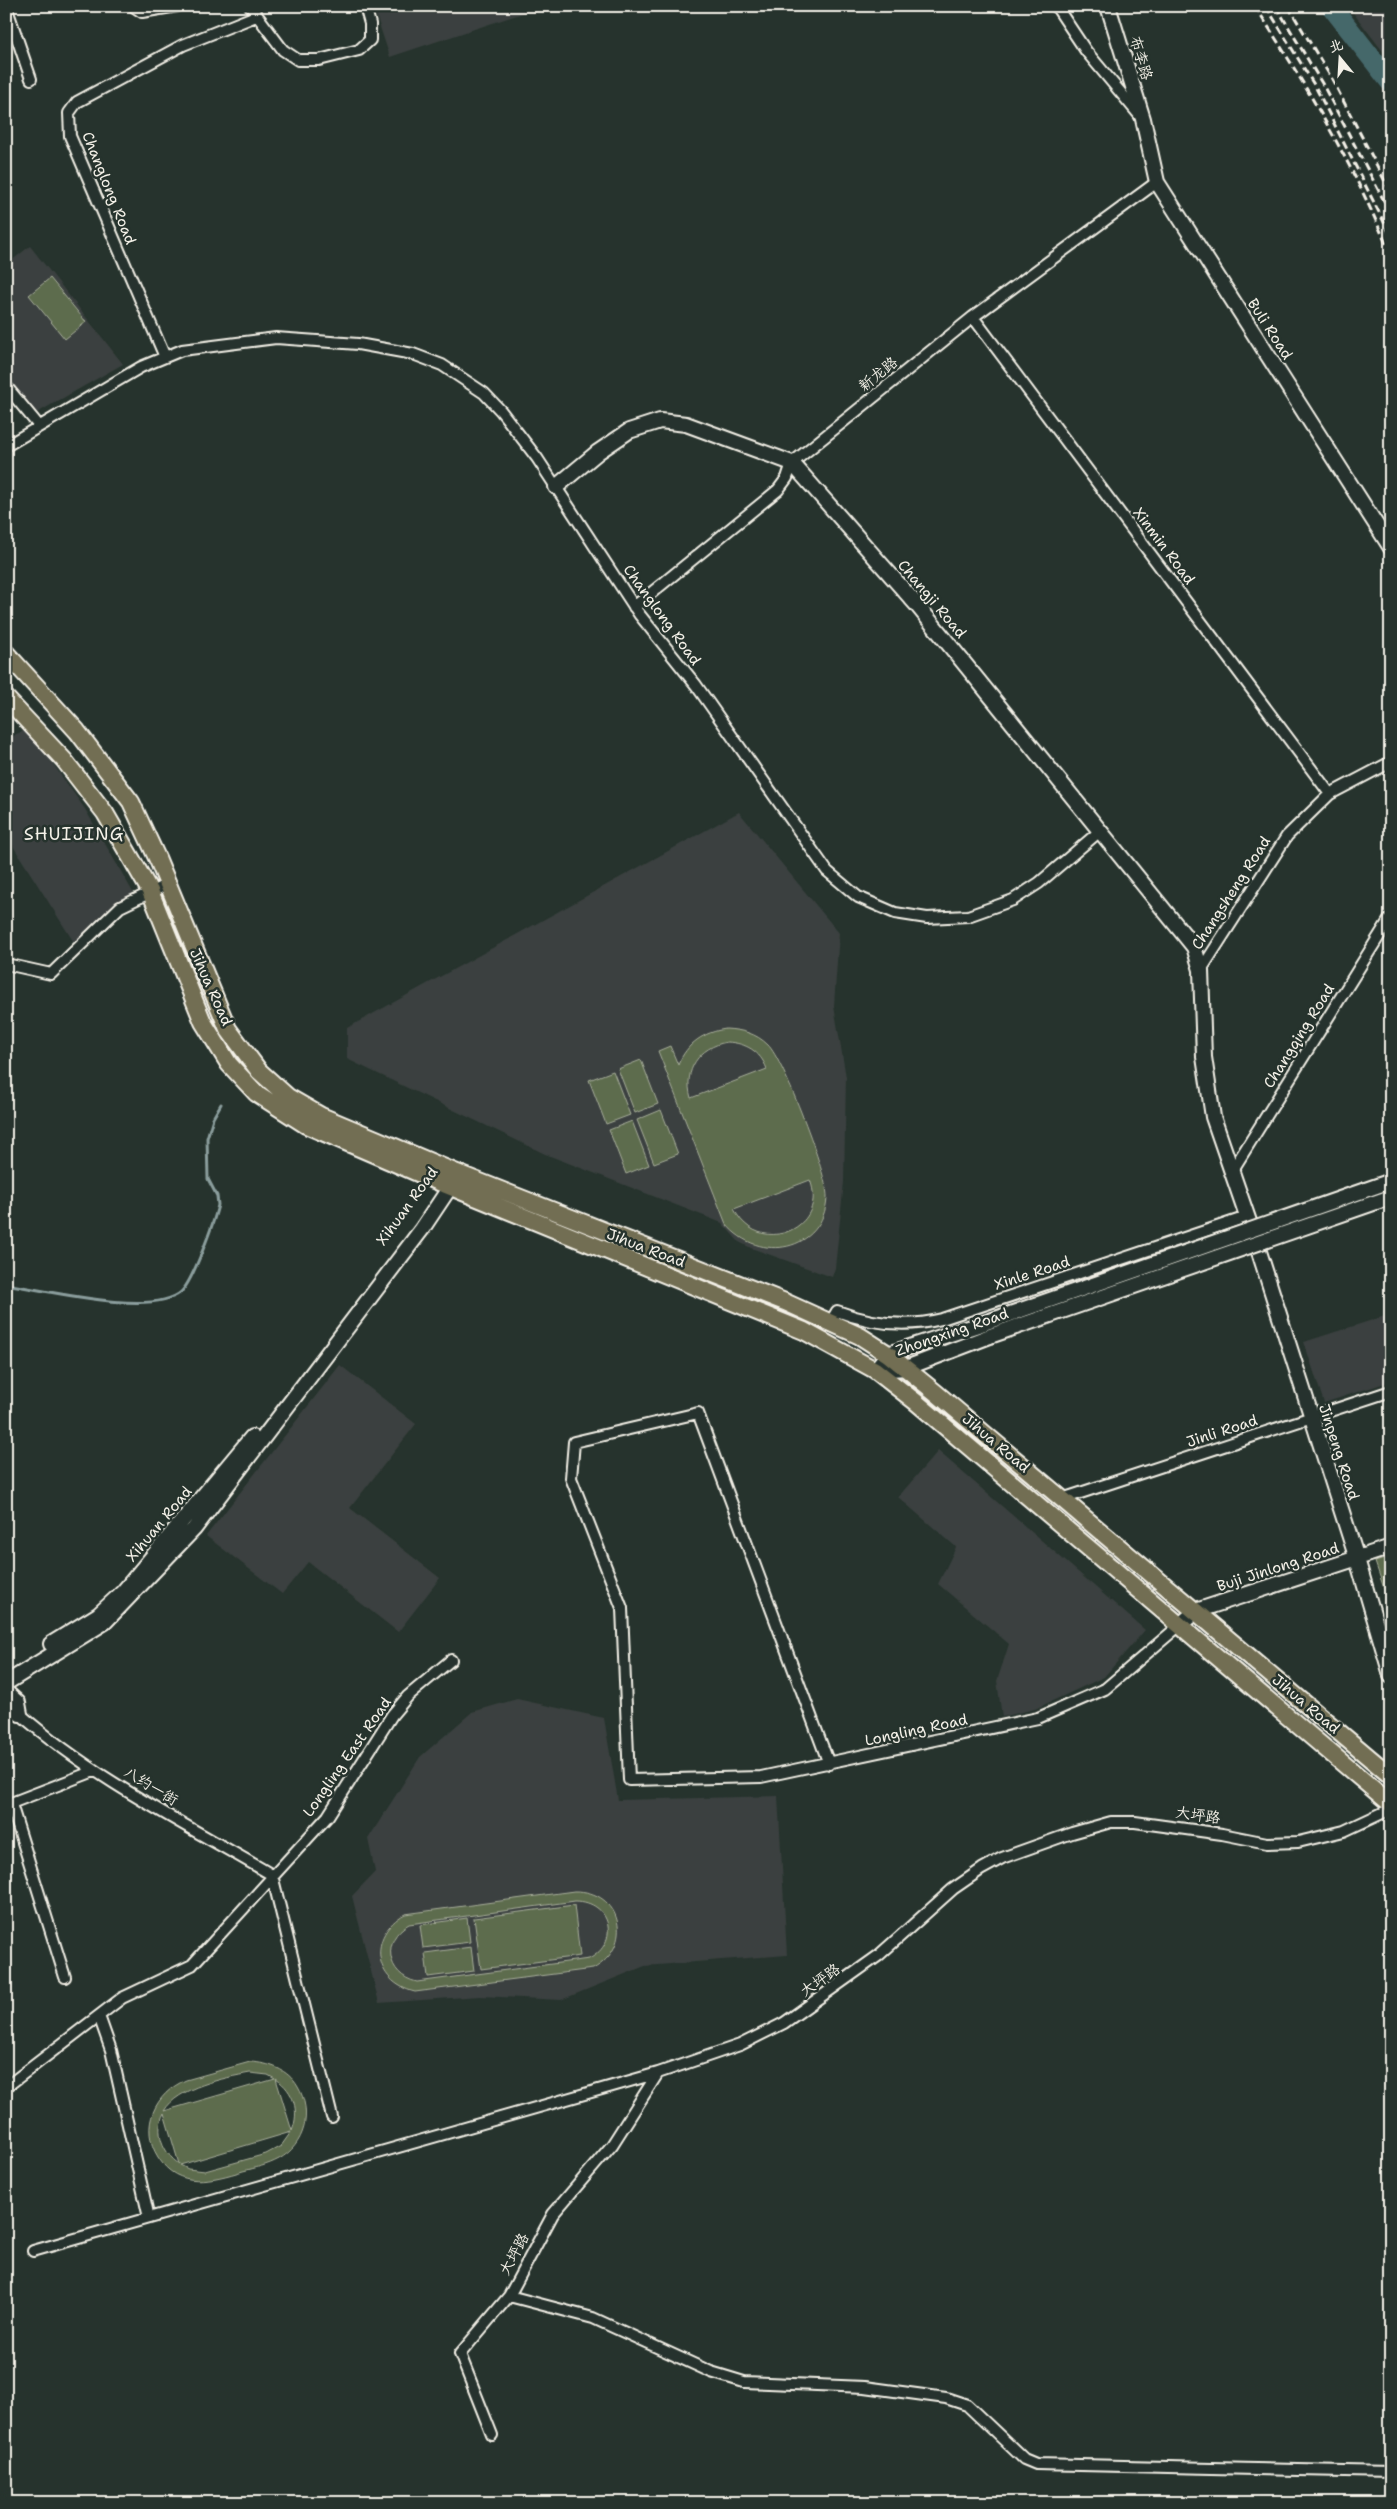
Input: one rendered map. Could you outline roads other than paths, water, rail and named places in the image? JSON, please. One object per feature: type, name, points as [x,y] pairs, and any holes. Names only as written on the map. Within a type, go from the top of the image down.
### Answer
[{"type":"main road","name":"布李路","points":[[1108,6],[1143,119]]},
{"type":"main road","name":"Buli Road","points":[[1143,119],[1157,182],[1391,548]]},
{"type":"main road","name":"Changji Road","points":[[556,487],[598,452],[629,431],[660,420],[686,424],[792,463],[917,606],[1194,947],[1201,970]]},
{"type":"main road","name":"Jihua Road","points":[[6,653],[77,731],[131,802],[168,884],[228,1029],[260,1071],[288,1097],[321,1116],[448,1180],[804,1331],[875,1370],[916,1402],[1391,1804]]},
{"type":"main road","name":"Jihua Road","points":[[6,698],[64,760],[105,813],[150,891],[203,1022],[229,1064],[256,1093],[306,1125],[448,1180],[785,1302],[860,1336],[906,1368],[1391,1776]]},
{"type":"main road","name":"Changsheng Road","points":[[1201,970],[1204,1057],[1213,1117],[1253,1235]]},
{"type":"main road","name":"Xihuan Road","points":[[6,1673],[98,1615],[123,1592],[275,1410],[448,1180]]},
{"type":"main road","name":"Xihuan Road","points":[[6,1682],[105,1622],[194,1529],[422,1230],[448,1180]]},
{"type":"main road","name":"Zhongxing Road","points":[[875,1370],[888,1354],[984,1323],[1391,1183]]},
{"type":"main road","name":"Zhongxing Road","points":[[875,1370],[906,1368],[990,1336],[1391,1196]]},
{"type":"main road","name":"Jinpeng Road","points":[[1253,1235],[1391,1675]]},
{"type":"main road","name":"Buji Jinlong Road","points":[[1180,1625],[1196,1611],[1391,1547]]},
{"type":"main road","points":[[6,1692],[18,1703],[20,1714]]},
{"type":"main road","points":[[6,1707],[20,1714]]},
{"type":"street","points":[[6,6],[31,79]]},
{"type":"street","points":[[134,6],[142,12],[178,6]]},
{"type":"street","points":[[250,6],[283,50],[298,60],[319,60],[359,50],[370,40],[370,24],[365,6]]},
{"type":"street","points":[[1056,6],[1086,51],[1143,119]]},
{"type":"street","name":"Changlong Road","points":[[165,357],[70,136],[68,113],[77,102],[182,45],[256,16]]},
{"type":"street","name":"新龙路","points":[[634,607],[778,490],[787,478],[792,463],[973,317],[1157,182]]},
{"type":"street","name":"Xinmin Road","points":[[973,317],[1330,794]]},
{"type":"street","name":"Changlong Road","points":[[6,446],[141,367],[182,350],[276,338],[358,344],[414,354],[442,365],[484,393],[501,411],[556,487],[634,607],[696,685],[828,871],[858,897],[895,913],[927,918],[968,916],[1013,900],[1038,883],[1100,831]]},
{"type":"street","points":[[6,386],[39,426]]},
{"type":"street","name":"Changsheng Road","points":[[1201,970],[1287,836],[1330,794],[1391,762]]},
{"type":"street","points":[[6,964],[51,974],[120,907],[168,884]]},
{"type":"street","name":"Changqing Road","points":[[1232,1171],[1391,917]]},
{"type":"street","points":[[1253,1235],[1391,1183]]},
{"type":"street","points":[[1253,1235],[1391,1192]]},
{"type":"street","name":"Xinle Road","points":[[830,1323],[837,1311],[858,1319],[892,1324],[923,1324],[1247,1217]]},
{"type":"street","name":"Jinli Road","points":[[1062,1499],[1391,1391]]},
{"type":"street","name":"Longling Road","points":[[830,1764],[698,1413],[574,1442],[571,1478],[622,1608],[629,1780],[761,1777],[830,1764],[1038,1718],[1105,1689],[1180,1625]]},
{"type":"street","name":"Longling East Road","points":[[6,2087],[122,1998],[192,1965],[272,1875],[328,1816],[392,1715],[408,1696],[451,1660]]},
{"type":"street","name":"八约一街","points":[[20,1714],[48,1738],[94,1771],[272,1875]]},
{"type":"street","points":[[65,1976],[9,1805],[94,1771]]},
{"type":"street","name":"大坪路","points":[[492,2435],[460,2354],[509,2296],[553,2214],[612,2145],[658,2072],[740,2045],[784,2023],[878,1956],[953,1889],[1002,1858],[1037,1845],[1111,1822],[1135,1822],[1222,1834],[1267,1843],[1298,1842],[1344,1831],[1391,1809]]},
{"type":"street","points":[[272,1875],[332,2117]]},
{"type":"street","points":[[99,2016],[111,2050],[149,2218]]},
{"type":"street","points":[[33,2251],[658,2072]]},
{"type":"street","points":[[509,2296],[594,2318],[711,2372],[744,2382],[865,2387],[946,2398],[967,2406],[1024,2459],[1036,2464],[1391,2472]]},
{"type":"waterway","points":[[1331,6],[1391,83]]},
{"type":"waterway","points":[[6,1284],[71,1296],[123,1302],[147,1302],[167,1299],[181,1292],[197,1264],[218,1205],[217,1196],[208,1179],[207,1138],[213,1118],[221,1104]]},
{"type":"railway","points":[[1255,6],[1293,66],[1346,159],[1391,256]]},
{"type":"railway","points":[[1266,6],[1316,88],[1391,236]]},
{"type":"railway","points":[[1276,6],[1323,85],[1391,214]]},
{"type":"railway","points":[[1288,6],[1332,79],[1391,193]]},
{"type":"district","name":"SHUIJING","points":[[74,834]]}]
